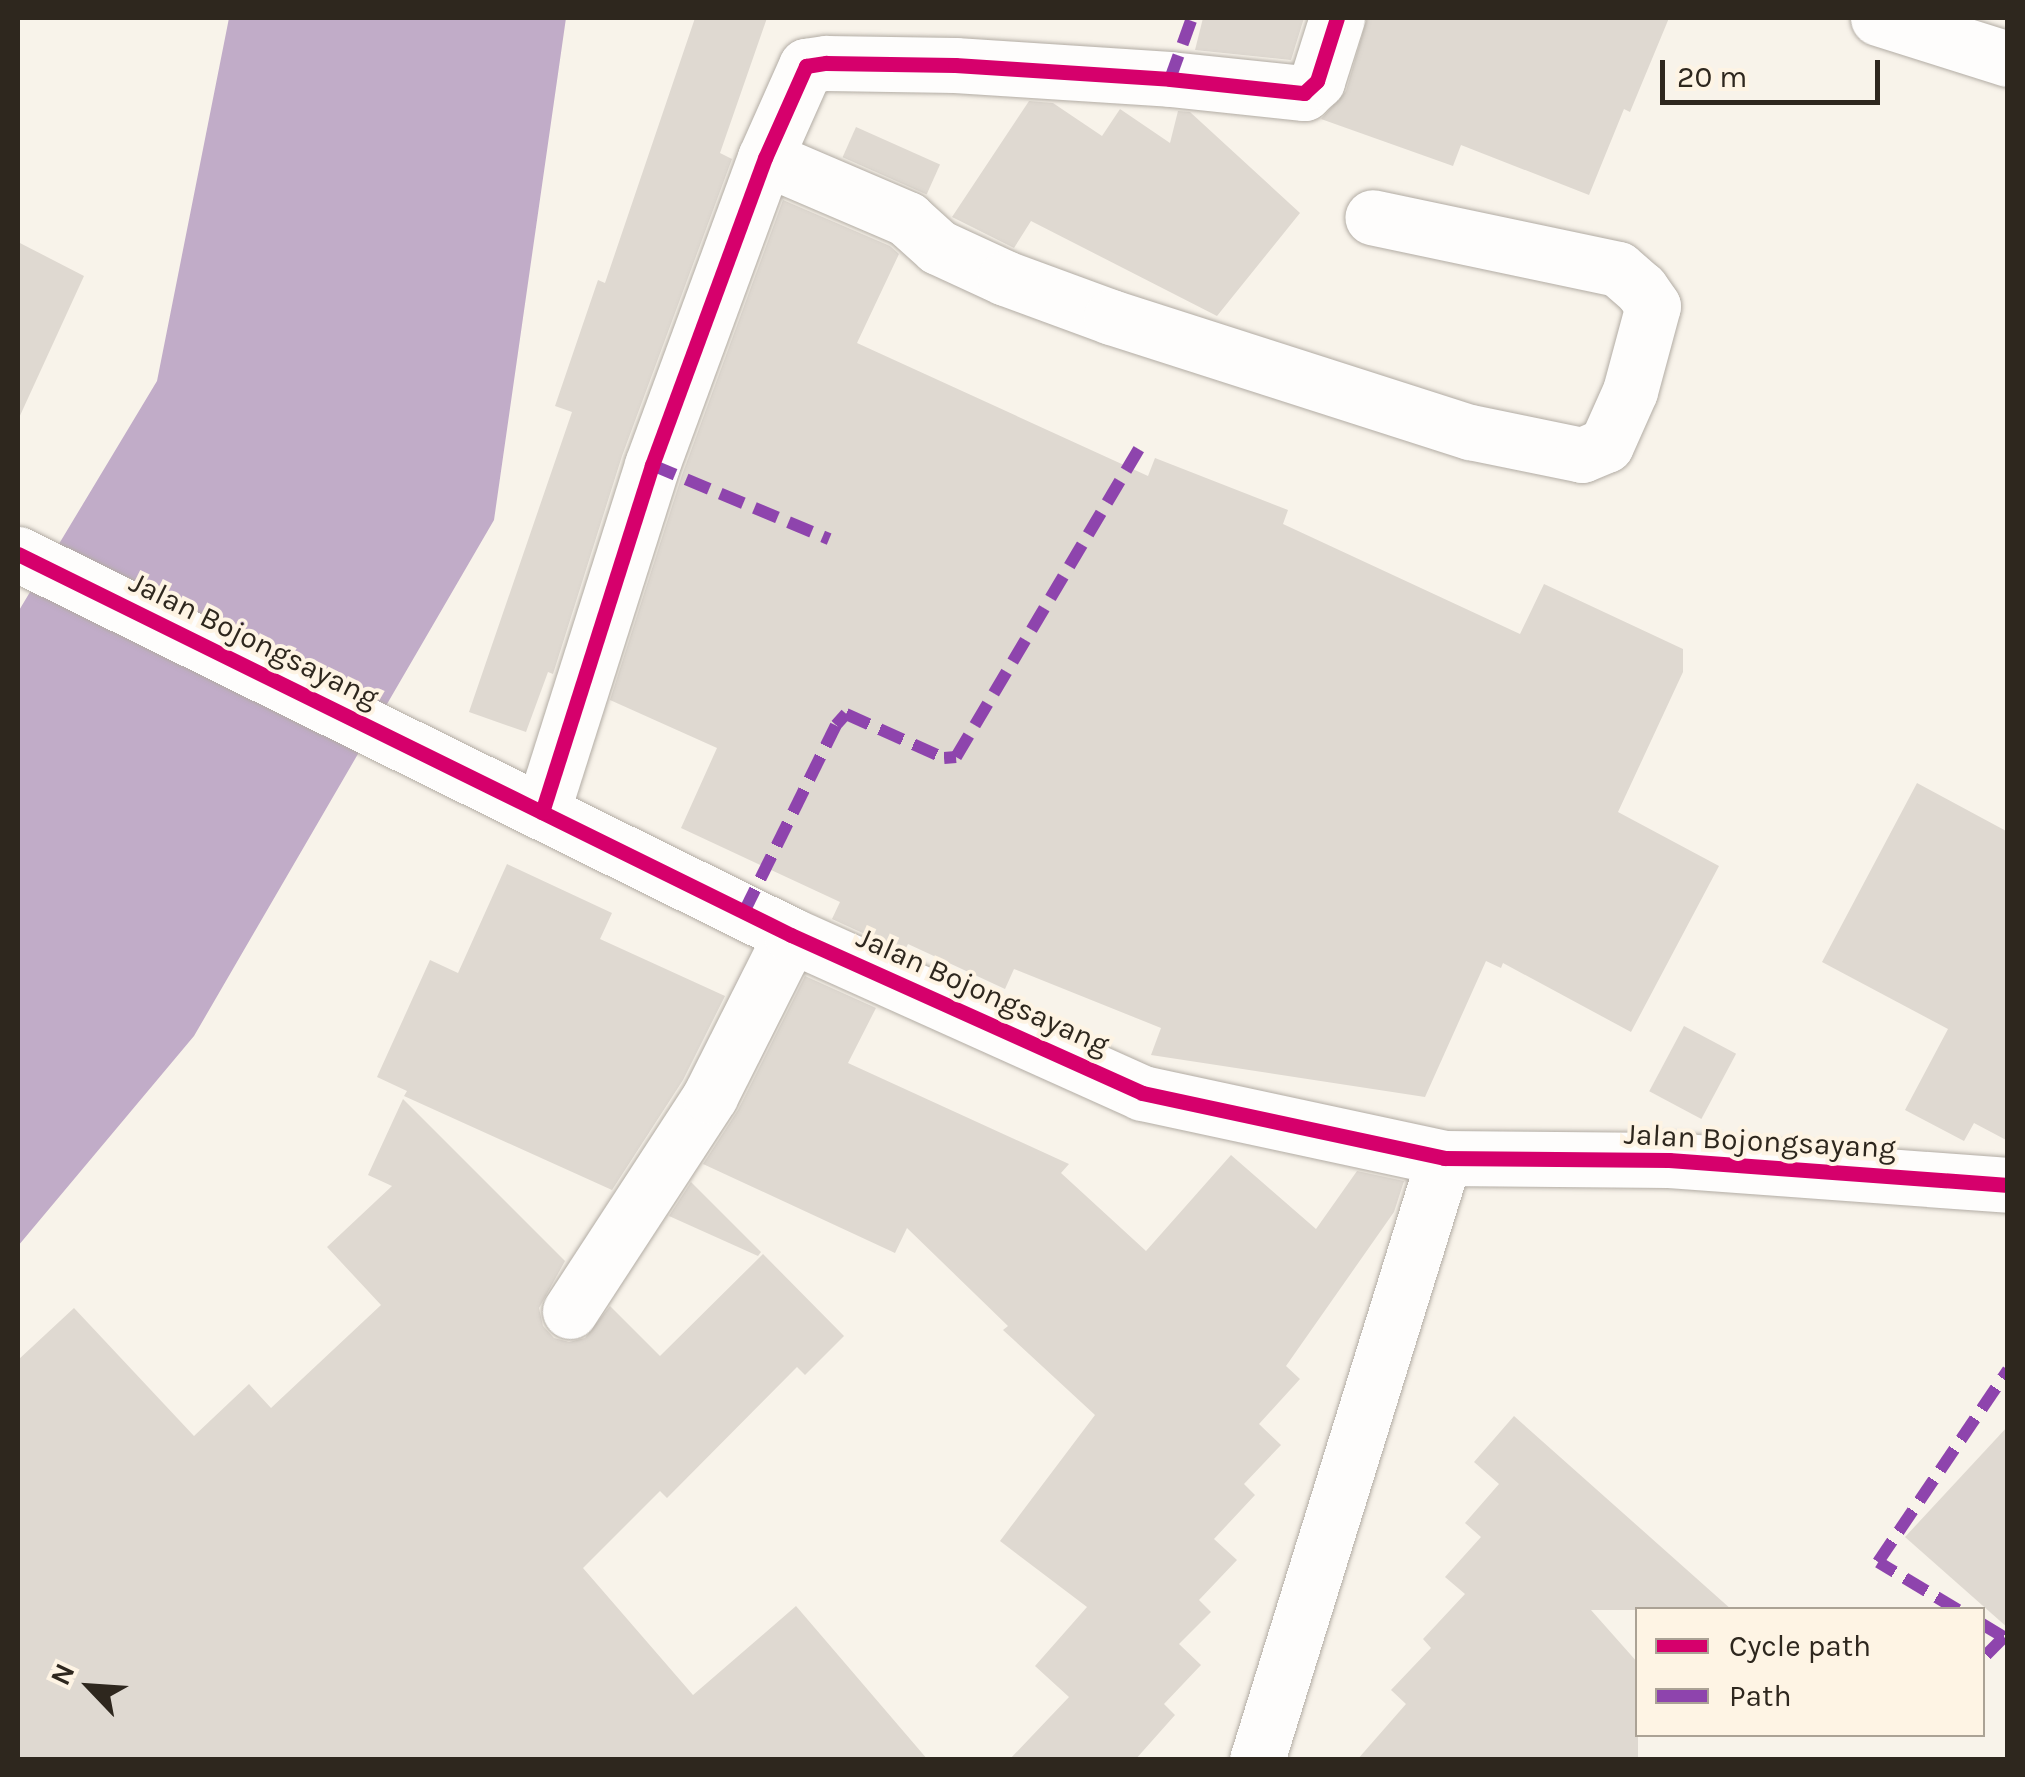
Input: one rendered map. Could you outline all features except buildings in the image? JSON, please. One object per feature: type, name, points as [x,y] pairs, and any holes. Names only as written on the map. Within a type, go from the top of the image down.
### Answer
[{"type":"street","points":[[528,806],[764,158],[806,66],[955,65],[1170,79],[1304,93],[1318,81],[1337,18]]},
{"type":"street","points":[[1878,18],[2008,59]]},
{"type":"street","points":[[764,158],[907,219],[938,247],[1005,278],[1111,317],[1470,432],[1582,455],[1606,445],[1630,390],[1654,306],[1641,289],[1618,269],[1372,217]]},
{"type":"street","name":"Jalan Bojongsayang","points":[[18,554],[791,935],[1142,1093],[1444,1158],[1669,1160],[2008,1185]]},
{"type":"street","points":[[570,1311],[710,1096],[791,935]]},
{"type":"street","points":[[1256,1760],[1444,1158]]},
{"type":"shaded area","points":[[229,18],[566,18],[494,520],[194,1036],[18,1246],[18,612],[157,381]]},
{"type":"marked path","points":[[1170,79],[1192,18]]},
{"type":"marked path","points":[[744,912],[836,725],[846,714],[944,758],[956,757],[1141,445]]},
{"type":"marked path","points":[[652,465],[829,539]]},
{"type":"marked path","points":[[1953,1607],[1878,1562],[2008,1370]]},
{"type":"marked path","points":[[1985,1626],[2004,1637],[1985,1656]]},
{"type":"cycle path","points":[[542,812],[652,465],[765,158],[806,66],[955,65],[1170,79],[1304,93],[1317,81],[1337,18]]},
{"type":"cycle path","points":[[18,554],[791,935],[1142,1093],[1444,1158],[1669,1160],[2008,1185]]}]
